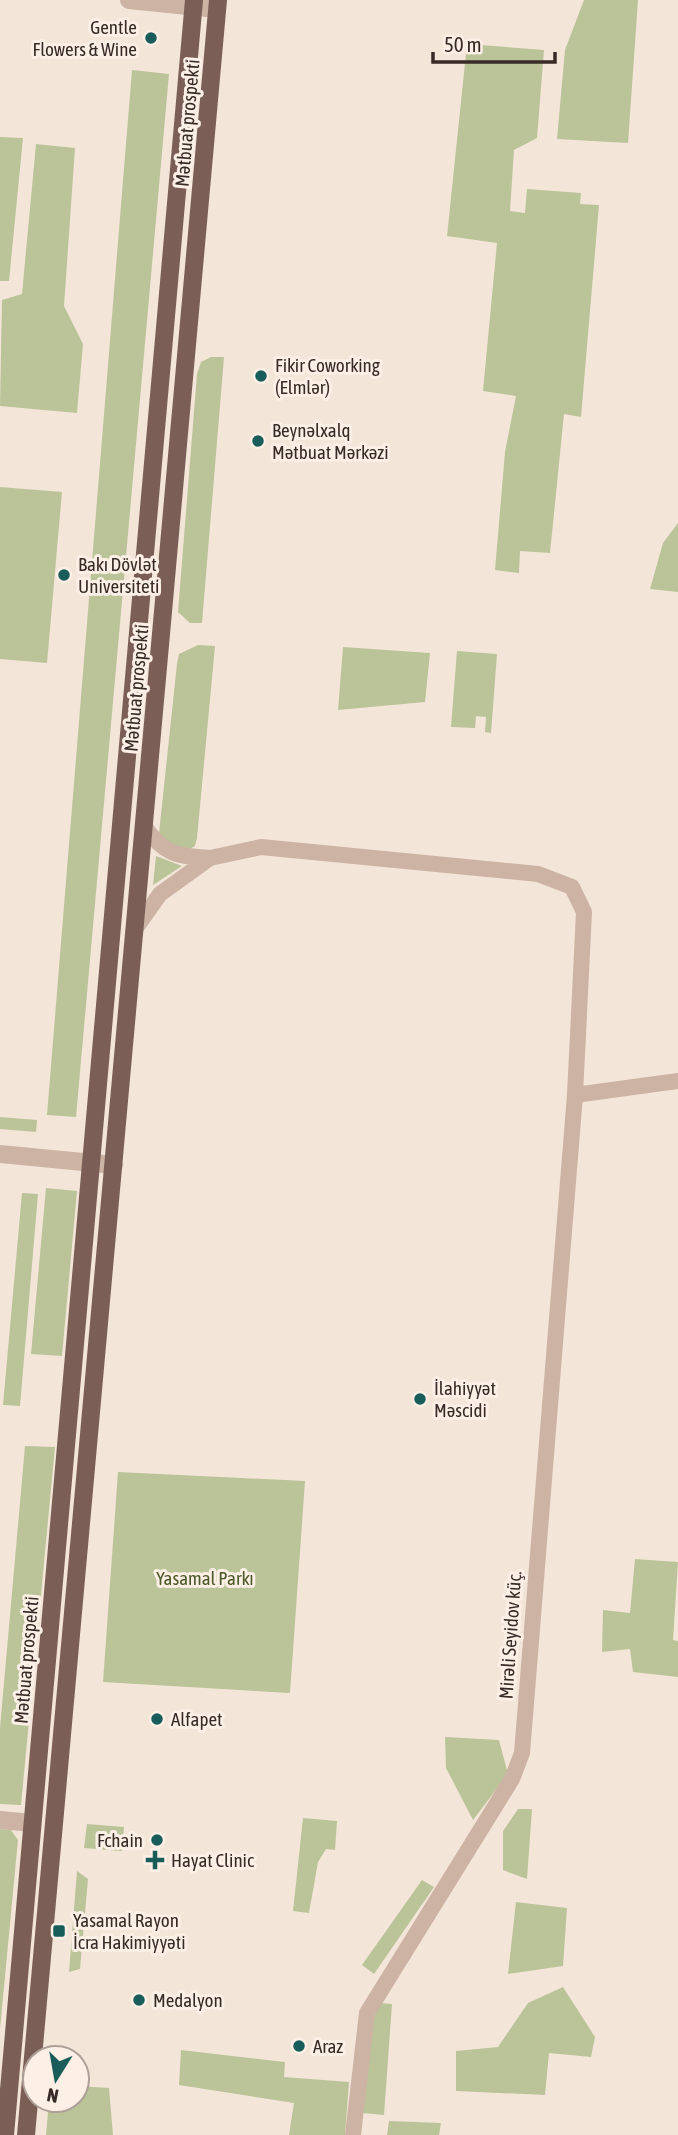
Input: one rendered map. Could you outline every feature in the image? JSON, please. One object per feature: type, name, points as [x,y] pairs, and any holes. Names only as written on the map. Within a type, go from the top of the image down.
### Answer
[{"type":"main road","name":"Mətbuat prospekti","points":[[5,2135],[96,1134],[193,3]]},
{"type":"main road","name":"Mətbuat prospekti","points":[[26,2135],[218,4]]},
{"type":"street","points":[[129,0],[218,4]]},
{"type":"street","points":[[145,827],[158,846],[169,852],[210,858]]},
{"type":"street","name":"Mirəli Seyidov küç.","points":[[210,858],[261,848],[538,874],[572,887],[581,900],[585,924],[575,1095],[522,1753],[512,1779],[367,2014],[362,2035],[353,2135]]},
{"type":"street","points":[[136,928],[160,894],[210,858]]},
{"type":"street","points":[[575,1095],[678,1081]]},
{"type":"street","points":[[0,1154],[114,1164]]},
{"type":"street","points":[[0,1820],[32,1822]]},
{"type":"green space","points":[[584,0],[638,0],[628,143],[557,139],[565,50]]},
{"type":"green space","points":[[467,44],[544,50],[537,138],[514,150],[510,211],[525,213],[527,189],[581,193],[580,204],[599,205],[581,417],[564,414],[550,553],[520,551],[519,573],[495,570],[505,452],[516,396],[483,391],[497,243],[447,236]]},
{"type":"green space","points":[[132,70],[169,74],[76,1117],[47,1115]]},
{"type":"green space","points":[[0,137],[23,138],[9,281],[0,281]]},
{"type":"green space","points":[[36,144],[75,148],[64,306],[83,344],[77,413],[0,406],[2,300],[22,294]]},
{"type":"green space","points":[[211,357],[224,357],[202,623],[190,623],[178,612],[197,374],[201,362]]},
{"type":"green space","points":[[0,487],[62,492],[47,663],[0,659]]},
{"type":"green space","points":[[678,523],[678,592],[650,589],[663,543]]},
{"type":"green space","points":[[198,645],[215,646],[197,838],[195,846],[188,850],[166,843],[159,833],[179,654]]},
{"type":"green space","points":[[343,647],[430,653],[425,702],[338,710]]},
{"type":"green space","points":[[457,651],[497,654],[491,733],[485,732],[486,717],[476,716],[475,728],[451,727]]},
{"type":"green space","points":[[156,856],[182,866],[153,885]]},
{"type":"green space","points":[[0,1117],[37,1120],[36,1132],[0,1129]]},
{"type":"green space","points":[[46,1188],[77,1191],[62,1356],[31,1354]]},
{"type":"green space","points":[[22,1193],[38,1194],[20,1406],[3,1405]]},
{"type":"green space","points":[[25,1446],[55,1447],[21,1805],[0,1804],[0,1728]]},
{"type":"green space","name":"Yasamal Parkı","points":[[118,1472],[305,1481],[290,1693],[103,1682]]},
{"type":"green space","points":[[635,1559],[678,1562],[673,1640],[678,1641],[678,1677],[633,1672],[630,1649],[602,1652],[603,1610],[630,1613]]},
{"type":"green space","points":[[445,1737],[499,1740],[508,1774],[473,1820],[446,1768]]},
{"type":"green space","points":[[518,1809],[532,1809],[527,1879],[503,1870],[503,1831]]},
{"type":"green space","points":[[303,1818],[337,1821],[335,1850],[326,1849],[318,1862],[309,1913],[293,1911]]},
{"type":"green space","points":[[87,1824],[124,1827],[122,1851],[84,1848]]},
{"type":"green space","points":[[0,1829],[11,1830],[18,1840],[0,2029]]},
{"type":"green space","points":[[77,1871],[88,1879],[80,1969],[69,1972]]},
{"type":"green space","points":[[422,1880],[434,1887],[374,1974],[362,1965]]},
{"type":"green space","points":[[516,1902],[567,1908],[563,1966],[508,1974]]},
{"type":"green space","points":[[563,1987],[595,2037],[591,2057],[549,2053],[545,2095],[456,2091],[456,2051],[498,2047],[528,2003]]},
{"type":"green space","points":[[379,2003],[392,2004],[384,2115],[363,2113],[373,2021]]},
{"type":"green space","points":[[181,2050],[285,2062],[284,2077],[349,2082],[345,2135],[289,2135],[294,2103],[179,2085]]},
{"type":"green space","points":[[91,2087],[109,2088],[113,2135],[46,2135],[48,2114],[91,2114]]},
{"type":"green space","points":[[389,2121],[441,2123],[439,2135],[387,2135]]},
{"type":"place","name":"Gentle Flowers & Wine","points":[[151,38]]},
{"type":"place","name":"Fikir Coworking (Elmlər)","points":[[261,376]]},
{"type":"place","name":"Beynəlxalq Mətbuat Mərkəzi","points":[[258,441]]},
{"type":"place","name":"Bakı Dövlət Universiteti","points":[[64,575]]},
{"type":"place","name":"İlahiyyət Məscidi","points":[[420,1399]]},
{"type":"place","name":"Alfapet","points":[[157,1719]]},
{"type":"place","name":"Fchain","points":[[157,1840]]},
{"type":"place","name":"Hayat Clinic","points":[[155,1860]]},
{"type":"place","name":"Yasamal Rayon İcra Hakimiyyəti","points":[[59,1931]]},
{"type":"place","name":"Medalyon","points":[[139,2000]]},
{"type":"place","name":"Araz","points":[[299,2046]]}]
